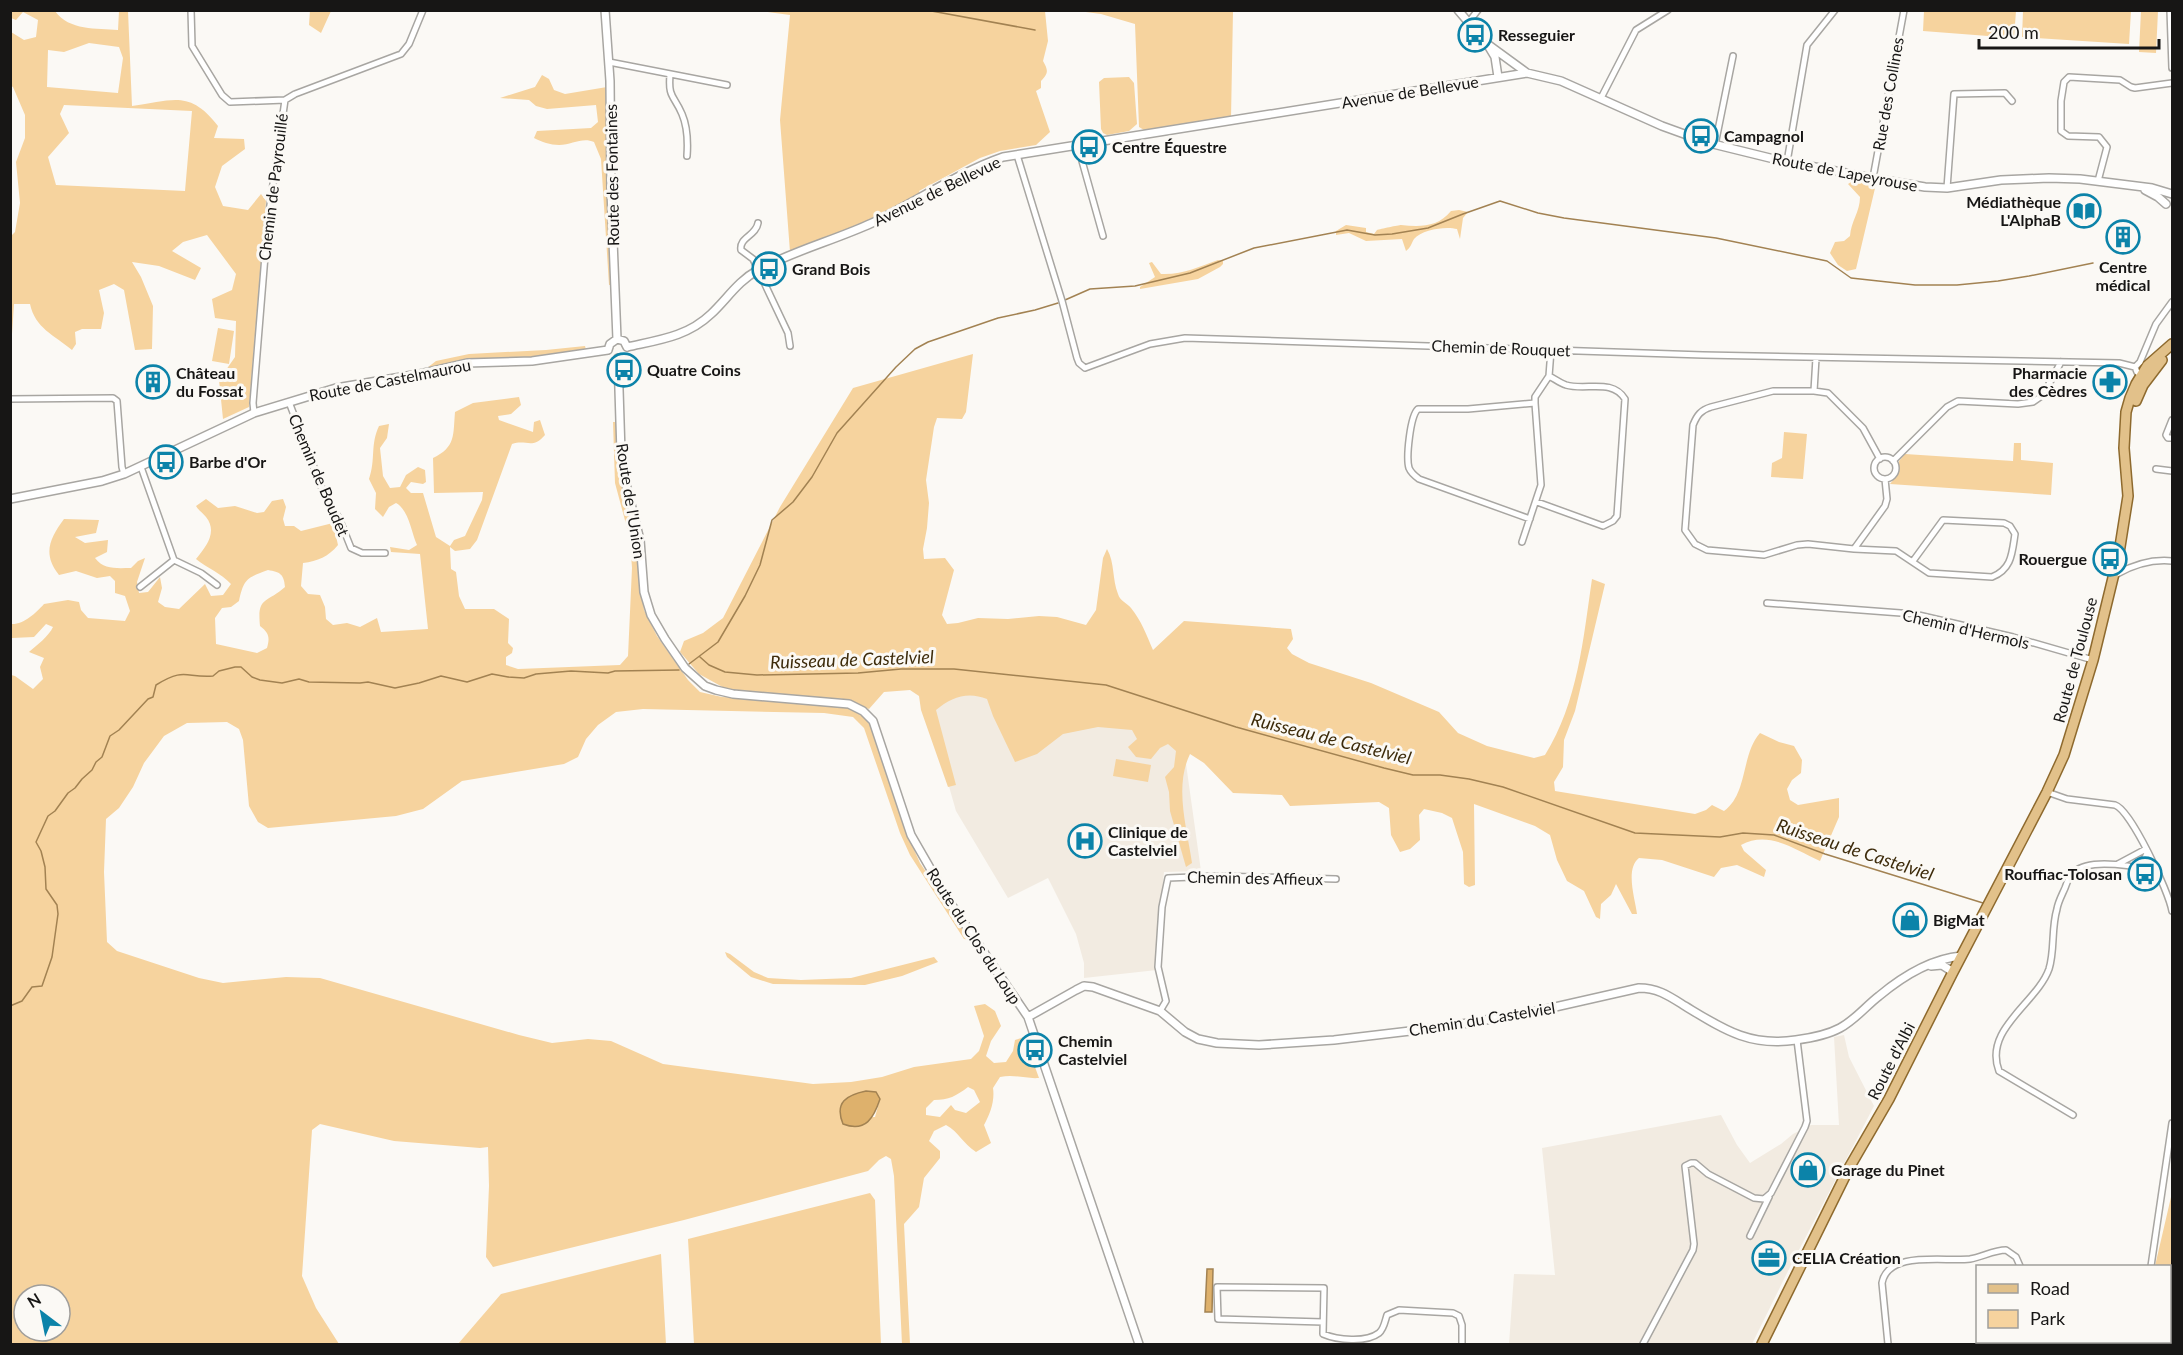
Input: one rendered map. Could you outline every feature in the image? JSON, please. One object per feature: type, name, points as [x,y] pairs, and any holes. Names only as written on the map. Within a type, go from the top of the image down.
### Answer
[{"type":"main road","name":"Route de Toulouse","points":[[2047,792],[2070,739],[2117,561],[2128,496],[2127,462],[2124,448],[2126,412],[2143,369],[2172,344]]},
{"type":"main road","name":"Route de Toulouse","points":[[2143,369],[2172,350]]},
{"type":"main road","name":"Route d'Albi","points":[[1762,1344],[1849,1168],[1889,1099],[2047,792]]},
{"type":"street","points":[[191,10],[192,46],[222,95],[230,102],[285,100]]},
{"type":"street","name":"Chemin de Payrouillé","points":[[254,413],[252,403],[268,219],[285,100],[296,93],[401,54],[409,44],[423,10]]},
{"type":"street","name":"Route des Fontaines","points":[[605,10],[609,62],[610,191],[617,339]]},
{"type":"street","points":[[1458,10],[1495,57],[1498,78]]},
{"type":"street","points":[[1468,23],[1478,10]]},
{"type":"street","points":[[1787,162],[1807,45],[1835,10]]},
{"type":"street","name":"Rue des Collines","points":[[1873,178],[1904,10]]},
{"type":"street","points":[[2170,10],[2172,68]]},
{"type":"street","points":[[1601,98],[1636,30],[1664,12]]},
{"type":"street","points":[[1486,43],[1527,73]]},
{"type":"street","points":[[1715,145],[1733,56]]},
{"type":"street","points":[[1497,67],[1508,60]]},
{"type":"street","points":[[609,62],[727,85]]},
{"type":"street","name":"Route de Lapeyrouse","points":[[1527,73],[1561,81],[1662,126],[1715,145],[1787,162],[1925,187],[1947,188],[1992,181],[2049,178],[2098,181],[2172,194]]},
{"type":"street","name":"Avenue de Bellevue","points":[[627,347],[669,338],[694,327],[712,313],[746,278],[758,270],[873,223],[977,168],[1003,157],[1527,73]]},
{"type":"street","points":[[670,75],[670,93],[684,121],[688,141],[687,156]]},
{"type":"street","points":[[2098,181],[2107,147],[2099,138],[2067,136],[2061,131],[2064,82],[2068,77],[2078,76],[2120,80],[2131,87],[2172,83]]},
{"type":"street","points":[[1947,188],[1954,94],[2005,93],[2012,101]]},
{"type":"street","points":[[1080,146],[1103,236]]},
{"type":"street","name":"Chemin de Rouquet","points":[[1017,154],[1077,358],[1085,368],[1150,344],[1185,338],[1816,358],[2119,363],[2143,369]]},
{"type":"street","name":"Route de Lapeyrouse","points":[[2140,187],[2158,196],[2169,207]]},
{"type":"street","points":[[2169,207],[2167,196],[2172,194]]},
{"type":"street","points":[[758,223],[753,235],[740,244],[741,250],[753,259],[788,333],[790,346]]},
{"type":"street","points":[[2143,369],[2156,324],[2172,302]]},
{"type":"street","points":[[617,339],[624,341],[627,347],[626,353],[618,358],[612,356],[609,350],[610,344],[617,339]]},
{"type":"street","name":"Route de Castelmaurou","points":[[10,499],[102,482],[141,467],[254,413],[336,388],[419,374],[467,363],[532,361],[609,350]]},
{"type":"street","points":[[1522,542],[1541,485],[1535,397],[1549,376],[1551,350]]},
{"type":"street","name":"Route de l'Union","points":[[618,358],[623,472],[640,540],[644,592],[656,626],[685,668]]},
{"type":"street","points":[[1814,391],[1816,358]]},
{"type":"street","points":[[1893,460],[1947,407],[1958,401],[2018,404],[2033,402],[2043,394],[2061,362]]},
{"type":"street","points":[[1537,502],[1603,526],[1617,516],[1625,399],[1622,394],[1611,387],[1570,386],[1549,376]]},
{"type":"street","points":[[1880,459],[1863,428],[1828,393],[1773,391],[1711,407],[1696,416],[1693,425],[1685,530],[1695,544],[1707,550],[1764,555],[1808,544],[1896,551],[1929,573],[1992,577],[2001,573],[2011,561],[2015,534],[2010,526],[2004,523],[1943,520],[1913,561]]},
{"type":"street","points":[[10,399],[113,398],[117,401],[124,474]]},
{"type":"street","name":"Chemin de Boudet","points":[[289,402],[326,499],[339,518],[351,548],[362,553],[385,553]]},
{"type":"street","points":[[1530,519],[1419,479],[1410,471],[1408,460],[1412,418],[1418,410],[1468,410],[1535,403]]},
{"type":"street","points":[[2172,420],[2166,435],[2172,438]]},
{"type":"street","points":[[1887,457],[1893,460],[1896,466],[1891,477],[1885,479],[1879,477],[1874,470],[1875,463],[1887,457]]},
{"type":"street","points":[[141,467],[174,560],[201,573],[217,585]]},
{"type":"street","points":[[2156,469],[2172,471]]},
{"type":"street","points":[[1854,549],[1885,507],[1887,499],[1885,479]]},
{"type":"street","points":[[140,587],[174,560]]},
{"type":"street","points":[[2114,573],[2117,574],[2130,566],[2161,560],[2172,561]]},
{"type":"street","points":[[2117,561],[2130,566]]},
{"type":"street","name":"Chemin d'Hermols","points":[[1767,603],[1914,615],[2013,638],[2092,660]]},
{"type":"street","name":"Route du Clos du Loup","points":[[685,668],[705,686],[716,690],[733,694],[838,703],[857,707],[873,721],[881,739],[910,835],[949,901],[1028,1017],[1139,1344]]},
{"type":"street","points":[[2047,792],[2060,798],[2119,806],[2132,822],[2158,874],[2172,910]]},
{"type":"street","points":[[2117,864],[2146,851]]},
{"type":"street","points":[[2133,868],[2145,858],[2146,851]]},
{"type":"street","points":[[2073,1115],[1999,1071],[1995,1061],[1998,1046],[2009,1022],[2038,988],[2049,970],[2056,910],[2069,878],[2082,867],[2117,864],[2158,874]]},
{"type":"street","name":"Chemin des Affieux","points":[[1160,1011],[1166,1001],[1158,967],[1162,907],[1168,878],[1217,876],[1336,879]]},
{"type":"street","name":"Chemin du Castelviel","points":[[1028,1017],[1084,986],[1103,989],[1160,1011],[1185,1032],[1198,1039],[1225,1044],[1259,1045],[1334,1040],[1444,1027],[1533,1012],[1639,988],[1648,988],[1666,994],[1736,1035],[1761,1041],[1797,1040],[1842,1027],[1880,995],[1922,968],[1946,958],[1961,956]]},
{"type":"street","points":[[1922,968],[1942,965],[1953,972]]},
{"type":"street","points":[[1750,1236],[1807,1121],[1797,1040]]},
{"type":"street","points":[[2151,1265],[2169,1169],[2172,1123]]},
{"type":"street","points":[[1643,1344],[1693,1250],[1685,1166],[1695,1163],[1708,1174],[1754,1198],[1764,1199],[1771,1193]]},
{"type":"street","points":[[1887,1344],[1882,1283],[1883,1276],[1892,1266],[1903,1262],[1970,1259],[2006,1250],[2016,1257],[2020,1265]]},
{"type":"street","points":[[1323,1322],[1218,1319],[1217,1287],[1324,1288],[1323,1334],[1331,1338],[1365,1341],[1379,1332],[1388,1315],[1393,1311],[1453,1313],[1459,1316],[1462,1325],[1462,1344]]},
{"type":"shaded area","name":"Clinique de Castelviel","points":[[989,688],[1181,728],[1201,871],[1164,872],[1155,964],[1157,970],[1084,978],[1084,963],[1076,934],[1048,878],[1008,898],[956,811],[925,702]]},
{"type":"shaded area","points":[[1844,1035],[1849,1057],[1874,1106],[1752,1344],[1509,1344],[1514,1274],[1555,1275],[1542,1148],[1721,1115],[1737,1145],[1750,1163],[1793,1134],[1811,1125],[1839,1125],[1834,1037]]},
{"type":"shaded area","points":[[866,1091],[876,1092],[880,1099],[872,1117],[863,1125],[843,1124],[841,1105],[848,1097]]},
{"type":"shaded area","points":[[1207,1269],[1213,1269],[1212,1312],[1205,1312]]},
{"type":"green space","points":[[11,10],[55,11],[68,22],[76,25],[118,30],[119,11],[128,11],[132,106],[170,100],[189,102],[208,114],[218,126],[214,138],[244,139],[245,149],[222,166],[215,187],[223,206],[248,210],[261,194],[266,201],[249,407],[223,419],[219,380],[235,357],[236,321],[215,318],[212,299],[232,290],[236,274],[207,235],[183,242],[172,251],[201,268],[195,280],[159,266],[132,262],[153,306],[152,349],[135,350],[124,290],[114,284],[99,290],[104,313],[101,329],[82,329],[75,332],[76,344],[72,350],[41,325],[30,304],[14,304],[11,349],[11,236],[15,232],[20,203],[16,162],[25,138],[25,115],[11,86],[11,32],[24,40],[36,37],[38,20],[23,12],[16,20],[11,18]],"holes":[[[89,43],[119,47],[123,58],[118,93],[47,87],[48,50],[64,52]],[[64,105],[192,111],[185,191],[56,185],[48,157],[69,133],[60,114]]]},
{"type":"green space","points":[[310,10],[331,11],[321,33],[309,25]]},
{"type":"green space","points":[[761,11],[1045,11],[1048,41],[1043,61],[1047,71],[1041,81],[1041,88],[1036,91],[1050,132],[1036,145],[1000,151],[980,158],[919,191],[921,194],[864,222],[790,252],[780,120],[790,15]]},
{"type":"green space","points":[[1078,11],[1233,11],[1231,118],[1144,130],[1139,127],[1135,24],[1101,14]]},
{"type":"green space","points":[[1924,11],[2016,11],[2014,38],[1923,31]]},
{"type":"green space","points":[[2023,11],[2131,11],[2129,44],[2022,37]]},
{"type":"green space","points":[[2141,11],[2158,11],[2156,53],[2139,52]]},
{"type":"green space","points":[[542,75],[549,79],[554,90],[565,94],[607,87],[606,165],[613,285],[609,285],[601,159],[594,142],[585,140],[556,145],[534,138],[537,131],[591,128],[598,122],[596,105],[547,109],[536,106],[529,100],[500,98],[535,87]]},
{"type":"green space","points":[[1129,77],[1134,83],[1137,124],[1129,131],[1107,135],[1101,129],[1099,82],[1104,78]]},
{"type":"green space","points":[[1857,178],[1876,184],[1856,269],[1847,271],[1838,265],[1830,253],[1835,242],[1844,241],[1850,236],[1860,197],[1848,184]]},
{"type":"green space","points":[[1451,211],[1468,212],[1463,218],[1460,239],[1457,229],[1435,229],[1414,239],[1406,251],[1402,239],[1366,241],[1349,233],[1336,235],[1336,231],[1346,225],[1366,228],[1366,232],[1374,234],[1377,230],[1400,225],[1429,225],[1441,220]]},
{"type":"green space","points":[[1218,260],[1223,261],[1220,267],[1198,279],[1140,289],[1155,277],[1149,263],[1152,262],[1161,274],[1169,274],[1190,270]]},
{"type":"green space","points":[[218,328],[234,331],[229,364],[212,361]]},
{"type":"green space","points":[[585,346],[586,350],[541,357],[475,359],[427,368],[436,361],[469,354]]},
{"type":"green space","points":[[973,354],[966,412],[962,419],[937,418],[926,480],[929,503],[923,549],[924,559],[945,558],[954,570],[942,615],[947,624],[978,618],[1008,619],[1039,616],[1057,617],[1086,625],[1096,610],[1103,558],[1107,549],[1119,596],[1138,618],[1153,650],[1184,621],[1291,629],[1293,639],[1287,648],[1292,654],[1309,663],[1371,683],[1439,712],[1458,733],[1487,746],[1534,758],[1545,755],[1565,714],[1578,670],[1592,579],[1605,584],[1575,711],[1564,740],[1563,767],[1554,782],[1555,791],[1695,814],[1712,805],[1724,811],[1737,795],[1750,752],[1760,733],[1794,746],[1802,760],[1801,773],[1792,780],[1787,789],[1790,800],[1798,805],[1839,798],[1839,817],[1820,861],[1781,843],[1761,839],[1741,845],[1744,851],[1766,870],[1764,877],[1737,865],[1721,868],[1714,877],[1662,860],[1639,858],[1632,869],[1637,914],[1632,914],[1616,884],[1611,895],[1601,904],[1600,919],[1596,917],[1584,891],[1567,881],[1557,860],[1550,835],[1535,826],[1474,804],[1475,885],[1469,887],[1464,884],[1463,852],[1452,818],[1442,813],[1424,809],[1419,815],[1420,840],[1410,849],[1400,852],[1391,835],[1389,808],[1379,802],[1290,806],[1282,795],[1233,793],[1204,763],[1190,754],[1185,767],[1182,794],[1192,863],[1186,867],[1170,811],[1165,777],[1174,767],[1176,751],[1168,744],[1160,748],[1151,759],[1136,757],[1128,747],[1137,739],[1132,730],[1098,727],[1063,734],[1037,754],[1015,762],[987,699],[973,696],[960,697],[936,710],[956,785],[948,787],[921,710],[919,696],[910,690],[884,692],[869,709],[843,699],[728,690],[699,674],[680,652],[684,641],[703,633],[723,618],[780,507],[853,388]]},
{"type":"green space","points":[[519,397],[521,405],[511,414],[498,416],[499,420],[533,432],[534,422],[540,420],[545,435],[533,443],[512,444],[477,540],[470,549],[455,551],[450,547],[451,569],[456,572],[459,596],[465,609],[494,609],[509,619],[508,643],[513,648],[512,653],[506,657],[506,665],[518,669],[620,665],[628,656],[632,568],[630,539],[615,483],[613,422],[617,422],[637,544],[644,610],[657,636],[688,680],[700,692],[722,697],[839,703],[861,714],[868,721],[874,733],[907,834],[920,863],[972,940],[964,939],[910,855],[900,833],[864,728],[853,717],[824,713],[643,709],[616,712],[598,725],[586,739],[578,757],[564,764],[462,781],[423,809],[396,816],[268,828],[258,822],[249,806],[243,740],[239,729],[227,722],[187,723],[164,736],[144,763],[133,787],[119,808],[106,819],[104,872],[107,942],[117,951],[199,978],[223,983],[286,977],[320,978],[552,1043],[588,1039],[611,1041],[663,1064],[813,1084],[851,1082],[882,1077],[914,1067],[971,1059],[979,1051],[984,1036],[974,1006],[985,1004],[995,1011],[1001,1026],[991,1041],[986,1056],[994,1063],[1006,1062],[1013,1051],[1015,1040],[1024,1037],[1039,1078],[1000,1077],[993,1088],[992,1107],[984,1125],[991,1143],[976,1152],[946,1125],[934,1131],[929,1141],[940,1151],[940,1158],[924,1178],[919,1207],[904,1224],[910,1344],[902,1344],[894,1176],[891,1159],[886,1156],[868,1171],[684,1220],[493,1267],[486,1257],[488,1147],[394,1141],[320,1124],[312,1130],[302,1276],[316,1308],[339,1344],[11,1344],[11,675],[33,689],[43,679],[40,667],[44,658],[29,652],[53,627],[46,624],[34,637],[12,638],[11,640],[11,624],[25,620],[44,604],[68,600],[79,602],[81,610],[88,618],[125,621],[130,611],[125,596],[115,593],[115,581],[110,576],[97,578],[76,571],[59,575],[54,567],[49,553],[50,546],[64,519],[99,520],[96,533],[75,537],[85,543],[108,540],[107,552],[95,558],[102,565],[131,568],[145,558],[137,582],[139,593],[148,592],[160,577],[162,588],[158,602],[165,607],[179,609],[205,584],[211,596],[223,595],[231,584],[196,559],[207,544],[211,528],[206,517],[196,506],[206,499],[218,508],[235,506],[257,513],[264,512],[272,501],[283,499],[286,507],[283,519],[285,526],[294,526],[301,531],[333,523],[338,545],[322,558],[303,563],[301,586],[308,594],[320,595],[325,607],[326,619],[333,625],[347,623],[360,627],[377,618],[381,632],[428,629],[420,554],[391,552],[390,547],[409,550],[417,545],[407,516],[396,503],[389,507],[383,517],[375,509],[376,493],[369,479],[376,433],[379,426],[389,424],[387,438],[380,448],[383,476],[390,488],[400,487],[406,475],[418,467],[425,470],[426,482],[423,484],[411,482],[406,488],[411,493],[423,493],[436,537],[450,546],[454,540],[465,536],[482,500],[483,492],[434,493],[433,458],[450,445],[455,412],[473,403]],"holes":[[[268,570],[282,576],[285,587],[264,602],[260,610],[260,626],[267,633],[267,648],[257,653],[216,644],[215,618],[222,608],[231,607],[239,601],[245,583],[251,577]],[[968,1087],[974,1090],[980,1102],[966,1113],[955,1110],[951,1105],[940,1117],[926,1115],[926,1108],[934,1100],[956,1095]],[[880,1099],[875,1117],[840,1118],[843,1101]]]},
{"type":"green space","points":[[1784,432],[1807,434],[1803,479],[1771,477],[1772,463],[1782,458]]},
{"type":"green space","points":[[2014,443],[2021,443],[2021,460],[2053,463],[2051,495],[1890,484],[1898,474],[1899,461],[1905,454],[2013,461]]},
{"type":"green space","points":[[1116,759],[1151,765],[1148,782],[1113,776]]},
{"type":"green space","points":[[725,952],[754,972],[768,978],[801,980],[851,978],[934,957],[938,962],[902,976],[865,985],[773,984],[751,977],[727,957]]},
{"type":"green space","points":[[870,1193],[875,1200],[881,1344],[694,1344],[688,1239]]},
{"type":"green space","points":[[2171,1197],[2172,1344],[2166,1344],[2171,1343],[2171,1265],[2155,1265]]},
{"type":"green space","points":[[661,1254],[666,1344],[458,1344],[501,1294]]},
{"type":"waterway","points":[[926,10],[1035,30]]},
{"type":"waterway","points":[[1065,300],[1090,289],[1135,286],[1190,273],[1254,248],[1347,230],[1375,235],[1428,228],[1500,201],[1538,213],[1564,218],[1716,238],[1827,261],[1851,278],[1915,285],[1957,285],[1998,281],[2093,263]]},
{"type":"waterway","name":"Ruisseau de Castelviel","points":[[689,664],[718,642],[745,596],[760,565],[772,520],[793,502],[812,477],[837,433],[896,367],[915,349],[928,342],[998,318],[1058,303]]},
{"type":"waterway","name":"Ruisseau de Castelviel","points":[[700,657],[709,665],[725,672],[757,675],[954,669],[1106,685],[1236,727],[1384,768],[1413,775],[1440,775],[1469,779],[1503,787],[1635,833],[1720,837],[1743,833],[1774,835],[1825,854],[1983,903]]},
{"type":"waterway","name":"Ruisseau de Castelviel","points":[[10,1006],[22,1001],[32,987],[42,986],[52,957],[58,914],[57,905],[46,889],[45,867],[36,842],[48,816],[92,770],[102,757],[110,736],[119,730],[148,699],[153,697],[156,685],[173,676],[185,674],[213,676],[219,671],[241,667],[252,677],[260,680],[282,683],[299,679],[309,682],[368,682],[395,688],[441,676],[467,682],[492,674],[524,678],[536,674],[571,671],[608,673],[679,670]]},
{"type":"place","name":"Resseguier","points":[[1475,35]]},
{"type":"place","name":"Campagnol","points":[[1701,136]]},
{"type":"place","name":"Centre Équestre","points":[[1089,147]]},
{"type":"place","name":"Médiathèque L'AlphaB","points":[[2084,211]]},
{"type":"place","name":"Centre médical","points":[[2123,237]]},
{"type":"place","name":"Grand Bois","points":[[769,269]]},
{"type":"place","name":"Quatre Coins","points":[[624,370]]},
{"type":"place","name":"Château du Fossat","points":[[153,382]]},
{"type":"place","name":"Pharmacie des Cèdres","points":[[2110,382]]},
{"type":"place","name":"Barbe d'Or","points":[[166,462]]},
{"type":"place","name":"Rouergue","points":[[2110,559]]},
{"type":"place","name":"Clinique de Castelviel","points":[[1085,841]]},
{"type":"place","name":"Rouffiac-Tolosan","points":[[2145,874]]},
{"type":"place","name":"BigMat","points":[[1910,920]]},
{"type":"place","name":"Chemin Castelviel","points":[[1035,1050]]},
{"type":"place","name":"Garage du Pinet","points":[[1808,1170]]},
{"type":"place","name":"CELIA Création","points":[[1769,1258]]}]
